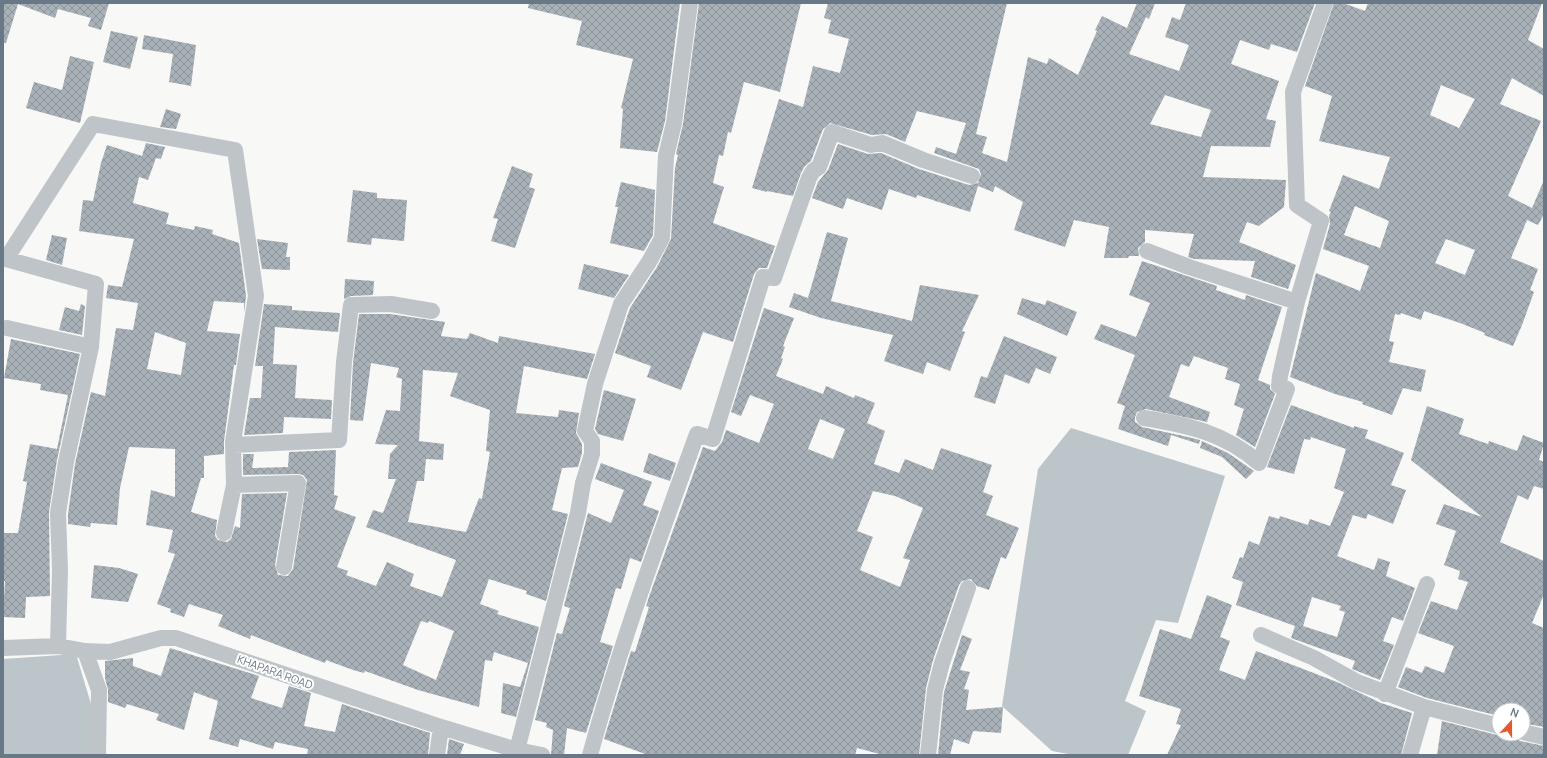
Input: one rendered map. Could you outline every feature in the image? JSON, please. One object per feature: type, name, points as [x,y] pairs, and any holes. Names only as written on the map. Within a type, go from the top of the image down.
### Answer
[{"type":"street","points":[[517,750],[578,513],[583,483],[592,454],[592,441],[585,431],[595,384],[621,304],[649,262],[662,238],[666,156],[674,123],[690,3]]},
{"type":"street","points":[[1144,418],[1174,423],[1216,435],[1245,450],[1259,463],[1287,389],[1279,386],[1297,302],[1321,221],[1297,205],[1293,92],[1325,3]]},
{"type":"street","points":[[58,646],[60,570],[58,513],[66,462],[91,348],[96,284],[6,260],[93,124],[235,150],[256,296],[234,445],[234,485],[224,533]]},
{"type":"street","points":[[590,755],[608,688],[637,600],[697,434],[713,439],[763,277],[774,278],[809,178],[818,168],[832,132],[871,146],[882,143],[923,160],[972,176]]},
{"type":"street","points":[[1147,251],[1210,275],[1297,302]]},
{"type":"street","points":[[234,445],[339,440],[344,362],[351,305],[391,304],[432,311]]},
{"type":"street","points":[[7,328],[91,348]]},
{"type":"street","points":[[234,485],[298,483],[284,567]]},
{"type":"street","points":[[1385,694],[1427,584]]},
{"type":"street","points":[[928,755],[935,690],[942,662],[968,588]]},
{"type":"street","points":[[1261,635],[1314,658],[1357,682],[1385,694],[1411,701],[1424,707],[1491,724]]},
{"type":"street","name":"KHAPARA ROAD","points":[[3,648],[58,646],[85,651],[110,652],[161,638],[176,638],[441,727],[517,750],[542,755]]},
{"type":"street","points":[[85,651],[99,690],[98,755]]},
{"type":"street","points":[[1410,755],[1424,707]]},
{"type":"street","points":[[437,755],[441,727]]},
{"type":"street","points":[[1531,734],[1544,737]]},
{"type":"shaded area","points":[[1071,428],[1225,476],[1178,623],[1156,620],[1125,701],[1146,711],[1128,755],[1074,755],[1052,751],[1002,706],[1038,469]]},
{"type":"shaded area","points":[[76,654],[94,714],[93,755],[3,755],[3,659]]},
{"type":"building","points":[[3,3],[109,3],[101,30],[88,26],[91,18],[58,9],[55,18],[18,4],[6,43],[3,43]]},
{"type":"building","points":[[529,3],[680,3],[665,121],[657,152],[620,148],[623,109],[621,108],[633,59],[576,45],[582,21],[528,8]]},
{"type":"building","points":[[699,3],[801,3],[780,92],[744,82],[731,133],[728,132],[723,156],[719,155],[713,183],[724,187],[713,223],[775,246],[767,268],[759,268],[754,274],[733,342],[703,332],[681,390],[647,377],[651,366],[615,353],[630,308],[657,267],[671,239],[675,168],[678,155],[676,154],[683,124]]},
{"type":"building","points":[[828,3],[1007,3],[976,134],[987,137],[982,153],[1007,162],[1028,57],[1047,64],[1049,58],[1078,75],[1097,31],[1095,30],[1102,16],[1127,28],[1137,3],[1155,3],[1149,19],[1146,17],[1129,54],[1179,71],[1189,45],[1165,37],[1172,17],[1180,20],[1186,3],[1315,3],[1297,52],[1271,44],[1269,50],[1240,40],[1231,64],[1279,81],[1266,119],[1276,121],[1270,147],[1211,146],[1203,177],[1286,180],[1284,207],[1259,226],[1247,222],[1239,242],[1296,265],[1288,289],[1251,277],[1255,261],[1194,259],[1188,257],[1194,234],[1145,230],[1145,242],[1138,248],[1139,256],[1129,256],[1128,258],[1104,258],[1109,227],[1074,220],[1065,247],[1014,230],[1023,202],[995,186],[993,192],[978,186],[970,212],[917,195],[916,198],[889,189],[882,210],[847,198],[843,209],[812,198],[818,182],[828,170],[838,144],[868,154],[881,153],[919,169],[969,185],[978,183],[981,174],[979,169],[934,153],[936,147],[956,154],[966,123],[917,111],[905,142],[886,134],[872,135],[830,123],[823,129],[811,161],[805,166],[801,173],[793,196],[752,188],[779,99],[803,107],[813,66],[840,73],[849,39],[828,33],[831,20],[824,18]],"holes":[[[1165,95],[1211,110],[1201,137],[1150,124]]]},
{"type":"building","points":[[1334,3],[1343,3],[1365,11],[1368,3],[1542,3],[1528,40],[1544,49],[1544,96],[1512,78],[1500,104],[1541,121],[1508,196],[1532,208],[1544,180],[1544,214],[1538,225],[1527,220],[1511,258],[1538,269],[1530,290],[1534,292],[1522,325],[1513,346],[1484,335],[1485,333],[1460,323],[1424,311],[1421,320],[1401,313],[1400,315],[1395,314],[1389,341],[1394,342],[1389,362],[1426,370],[1421,392],[1403,388],[1392,415],[1362,404],[1363,402],[1335,394],[1290,377],[1316,273],[1360,291],[1369,266],[1323,249],[1330,224],[1329,216],[1331,212],[1329,211],[1343,175],[1379,189],[1390,157],[1319,141],[1332,96],[1305,86]],"holes":[[[1441,85],[1475,99],[1459,128],[1430,115]],[[1355,206],[1389,221],[1380,248],[1344,235]],[[1446,239],[1475,250],[1465,275],[1435,263]]]},
{"type":"building","points":[[111,31],[138,37],[130,69],[103,62]]},
{"type":"building","points":[[144,35],[196,45],[191,86],[169,82],[173,54],[142,49]]},
{"type":"building","points":[[70,56],[94,62],[80,123],[26,108],[34,82],[62,90]]},
{"type":"building","points":[[166,109],[181,114],[176,129],[160,127]]},
{"type":"building","points":[[146,143],[165,147],[161,159],[156,158],[148,180],[139,177],[133,203],[169,213],[166,224],[194,230],[195,226],[213,230],[212,234],[239,243],[246,296],[244,313],[244,303],[214,301],[207,331],[240,334],[236,365],[234,365],[224,441],[224,454],[204,456],[204,478],[201,478],[191,512],[217,520],[215,536],[218,540],[227,542],[231,539],[235,526],[240,528],[242,494],[287,493],[275,565],[278,575],[288,576],[293,569],[307,480],[303,475],[298,474],[243,475],[243,454],[254,454],[252,468],[288,467],[289,452],[336,450],[334,495],[338,496],[334,509],[356,517],[337,567],[348,571],[346,575],[376,586],[387,562],[414,574],[410,586],[442,597],[456,560],[366,527],[373,510],[383,513],[396,479],[388,479],[390,454],[398,445],[375,444],[386,410],[400,411],[402,379],[396,377],[399,368],[371,363],[363,421],[350,420],[353,363],[359,314],[390,314],[445,322],[441,336],[467,339],[470,333],[498,343],[499,336],[595,354],[587,379],[524,366],[516,413],[558,417],[559,410],[579,413],[576,433],[582,444],[582,453],[578,467],[562,468],[552,510],[568,514],[546,601],[526,594],[527,591],[489,579],[480,604],[499,611],[497,614],[539,627],[516,717],[501,713],[503,683],[520,687],[528,663],[494,652],[492,661],[485,660],[479,707],[418,690],[365,671],[364,673],[353,670],[326,660],[325,663],[251,635],[250,639],[218,626],[223,615],[189,604],[184,617],[170,612],[171,609],[157,604],[175,554],[168,552],[173,530],[146,525],[151,490],[175,497],[175,449],[129,447],[120,488],[117,525],[91,523],[90,527],[68,524],[75,464],[91,392],[105,396],[116,328],[133,330],[138,303],[106,298],[108,285],[122,287],[134,239],[79,231],[83,200],[93,201],[101,163],[107,145],[142,156]],"holes":[[[155,332],[186,343],[181,375],[147,369]],[[423,370],[458,373],[450,396],[490,410],[486,451],[490,452],[482,499],[479,498],[466,532],[408,522],[417,481],[424,481],[426,459],[443,460],[444,444],[419,441]],[[421,621],[428,623],[429,621],[454,631],[436,680],[403,665]]]},
{"type":"building","points":[[512,166],[533,174],[529,187],[535,189],[515,248],[491,241],[498,219],[493,218]]},
{"type":"building","points":[[621,182],[655,190],[653,235],[644,251],[610,243],[618,207],[615,207]]},
{"type":"building","points":[[353,190],[377,193],[377,198],[407,200],[404,241],[372,238],[371,245],[347,242]]},
{"type":"building","points":[[827,232],[848,238],[831,301],[912,321],[920,285],[979,295],[962,331],[965,332],[950,371],[927,362],[923,374],[884,361],[893,335],[821,318],[789,307],[794,293],[808,298]]},
{"type":"building","points":[[52,235],[67,238],[62,265],[46,260]]},
{"type":"building","points":[[257,239],[288,243],[286,257],[290,257],[290,270],[262,269]]},
{"type":"building","points":[[1142,261],[1217,286],[1216,290],[1245,300],[1246,295],[1282,307],[1258,380],[1270,385],[1270,389],[1275,394],[1255,447],[1236,435],[1244,409],[1234,405],[1240,384],[1225,379],[1228,368],[1194,356],[1189,367],[1181,364],[1169,397],[1210,412],[1207,422],[1146,409],[1137,412],[1135,422],[1142,427],[1200,440],[1199,444],[1171,435],[1168,446],[1118,429],[1125,406],[1117,403],[1135,355],[1094,339],[1101,324],[1136,337],[1150,303],[1129,295]]},
{"type":"building","points":[[584,264],[629,275],[614,298],[578,289]]},
{"type":"building","points":[[345,279],[374,281],[373,295],[351,296],[344,299]]},
{"type":"building","points":[[1022,298],[1045,305],[1047,300],[1077,312],[1067,336],[1017,314]]},
{"type":"building","points":[[81,304],[85,306],[82,335],[59,330],[65,307],[79,311]]},
{"type":"building","points":[[264,304],[292,306],[292,310],[340,313],[338,332],[275,327],[273,364],[297,365],[295,398],[332,400],[331,419],[284,417],[283,433],[244,435],[250,398],[261,398],[263,366],[255,366]]},
{"type":"building","points":[[764,308],[794,318],[783,346],[785,347],[781,358],[783,359],[776,376],[823,394],[826,386],[854,398],[855,395],[875,403],[867,423],[885,431],[874,464],[899,473],[905,459],[933,470],[941,448],[992,465],[983,492],[993,496],[986,515],[1019,528],[1006,559],[1001,557],[989,590],[977,586],[971,579],[962,581],[959,585],[933,660],[926,688],[919,755],[883,755],[857,748],[855,755],[648,755],[604,739],[631,651],[635,652],[649,607],[646,606],[649,597],[703,447],[715,451],[722,442],[726,430],[759,443],[774,404],[750,395],[741,416],[731,412]],"holes":[[[820,419],[845,429],[833,459],[808,449]],[[873,491],[895,496],[923,508],[903,558],[910,560],[900,587],[860,570],[873,537],[857,531]]]},
{"type":"building","points":[[1004,336],[1057,357],[1050,374],[1036,368],[1029,384],[1005,374],[995,404],[974,397],[981,376],[987,378]]},
{"type":"building","points":[[11,339],[80,354],[57,460],[49,512],[50,596],[26,597],[25,618],[3,617],[5,581],[3,581],[3,533],[18,533],[27,482],[23,481],[30,444],[57,449],[68,395],[40,390],[41,384],[4,378]]},
{"type":"building","points":[[604,390],[636,399],[623,441],[598,434],[595,429]]},
{"type":"building","points":[[1291,405],[1354,428],[1354,426],[1368,430],[1365,438],[1404,453],[1391,485],[1406,490],[1393,524],[1368,514],[1366,519],[1353,515],[1337,556],[1374,570],[1378,558],[1390,562],[1386,576],[1415,588],[1403,621],[1392,617],[1383,641],[1394,645],[1380,680],[1352,669],[1355,661],[1291,638],[1295,626],[1236,605],[1243,582],[1232,578],[1240,557],[1243,558],[1249,541],[1259,545],[1269,516],[1279,519],[1280,516],[1308,525],[1310,519],[1330,526],[1344,492],[1334,488],[1346,449],[1311,437],[1310,440],[1304,439],[1294,474],[1267,467]],"holes":[[[1312,597],[1341,606],[1339,610],[1345,612],[1337,637],[1303,626]]]},
{"type":"building","points":[[1427,406],[1464,419],[1459,434],[1488,444],[1489,441],[1517,451],[1523,435],[1544,443],[1539,460],[1544,462],[1544,489],[1534,486],[1528,500],[1518,495],[1500,542],[1544,561],[1544,594],[1532,623],[1544,628],[1544,727],[1531,725],[1531,702],[1491,702],[1491,714],[1427,698],[1398,687],[1406,667],[1422,673],[1425,666],[1444,673],[1454,646],[1418,633],[1431,601],[1457,610],[1468,582],[1458,579],[1460,571],[1444,565],[1456,531],[1436,524],[1444,504],[1482,517],[1411,460]]},
{"type":"building","points":[[1202,441],[1228,453],[1254,471],[1246,479],[1222,457],[1200,448]]},
{"type":"building","points":[[649,453],[676,463],[670,481],[643,472]]},
{"type":"building","points":[[601,463],[652,482],[643,505],[659,511],[641,562],[630,558],[621,589],[616,588],[600,642],[613,646],[586,733],[567,728],[564,755],[551,755],[553,730],[546,727],[547,723],[535,720],[557,633],[562,634],[570,608],[564,606],[588,513],[611,523],[624,490],[595,479]]},
{"type":"building","points":[[94,565],[119,568],[138,574],[128,602],[91,598]]},
{"type":"building","points":[[1207,595],[1232,605],[1220,637],[1230,641],[1219,670],[1245,680],[1256,651],[1337,682],[1381,703],[1412,713],[1401,755],[1167,755],[1181,725],[1176,724],[1181,709],[1139,696],[1160,629],[1191,639]]},
{"type":"building","points":[[962,635],[972,639],[960,670],[970,672],[964,689],[969,690],[966,710],[1003,707],[1001,733],[973,731],[969,744],[954,739],[950,755],[938,755],[944,692]]},
{"type":"building","points":[[170,648],[259,676],[251,698],[282,708],[289,686],[311,693],[304,726],[335,732],[342,704],[430,733],[428,755],[307,755],[308,749],[275,742],[273,749],[240,739],[238,747],[209,739],[218,701],[194,692],[184,730],[156,720],[159,714],[127,704],[125,708],[108,702],[108,690],[105,678],[105,661],[133,658],[133,666],[161,676]]},
{"type":"building","points":[[1442,721],[1491,733],[1491,742],[1525,742],[1544,746],[1544,755],[1437,755]]},
{"type":"building","points":[[449,739],[464,744],[460,755],[447,755]]}]
